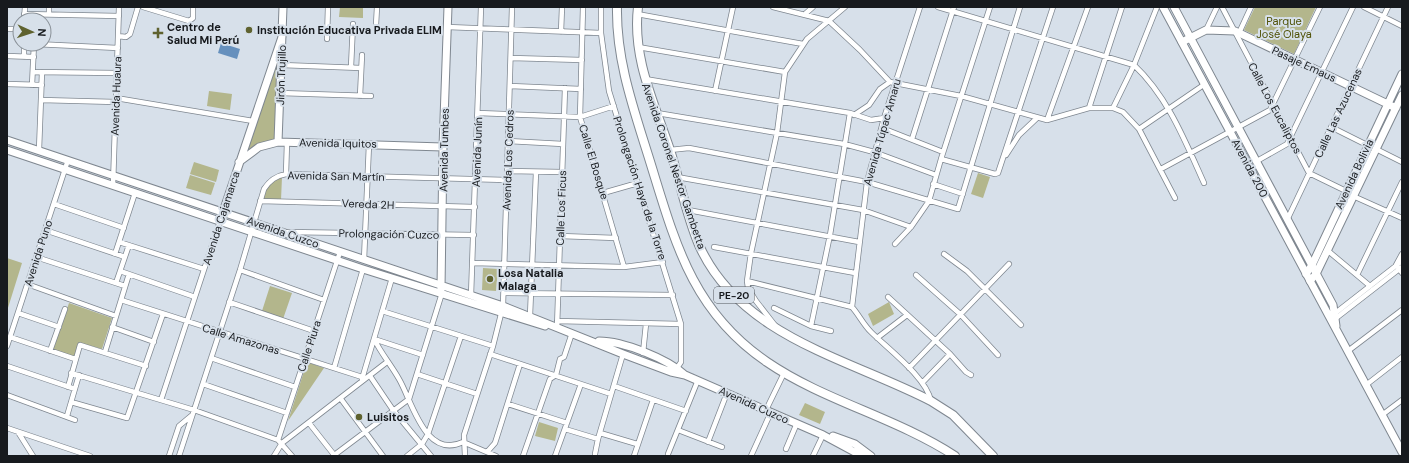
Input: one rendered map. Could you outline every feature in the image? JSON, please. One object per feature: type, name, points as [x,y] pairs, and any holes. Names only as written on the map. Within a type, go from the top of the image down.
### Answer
[{"type":"highway","name":"Avenida Coronel Nestor Gambetta","points":[[617,7],[618,41],[627,84],[670,228],[686,268],[701,294],[718,318],[745,346],[784,373],[897,424],[955,456]]},
{"type":"highway","name":"Avenida Coronel Nestor Gambetta","points":[[638,10],[638,47],[645,79],[670,150],[699,245],[716,273],[734,295],[779,332],[931,401],[953,415],[993,456]]},
{"type":"street","name":"Avenida Huaura","points":[[113,185],[119,7]]},
{"type":"street","points":[[118,36],[126,37],[130,34],[138,7]]},
{"type":"street","points":[[143,7],[189,21],[193,18],[194,7]]},
{"type":"street","name":"Jirón Trujillo","points":[[278,142],[283,7]]},
{"type":"street","points":[[327,39],[328,7]]},
{"type":"street","points":[[376,25],[377,7]]},
{"type":"street","name":"Avenida Tumbes","points":[[442,293],[443,147],[448,7]]},
{"type":"street","name":"Avenida Junín","points":[[471,296],[481,7]]},
{"type":"street","name":"Avenida Los Cedros","points":[[463,442],[503,310],[512,7]]},
{"type":"street","points":[[561,32],[562,7]]},
{"type":"street","name":"Calle El Bosque","points":[[583,7],[580,117],[624,267]]},
{"type":"street","name":"Prolongación Haya de la Torre","points":[[601,7],[601,33],[605,75],[681,324],[681,362],[677,368]]},
{"type":"street","points":[[716,91],[733,7]]},
{"type":"street","points":[[773,7],[788,9],[829,21],[860,50],[890,82]]},
{"type":"street","points":[[805,14],[813,7]]},
{"type":"street","points":[[779,332],[773,321],[748,288],[747,281],[751,254],[777,133],[785,72],[803,44],[845,7]]},
{"type":"street","name":"Avenida Túpac Amaru","points":[[852,307],[867,182],[884,118],[920,7]]},
{"type":"street","points":[[938,7],[953,10],[1134,65],[1143,74],[1170,109],[1204,183]]},
{"type":"street","points":[[895,244],[911,227],[929,201],[943,152],[990,7]]},
{"type":"street","points":[[670,150],[689,148],[840,176],[867,182],[958,209],[1020,7]]},
{"type":"street","points":[[941,159],[997,174],[1053,7]]},
{"type":"street","points":[[1047,120],[1088,7]]},
{"type":"street","points":[[1089,108],[1122,7]]},
{"type":"street","points":[[1113,108],[1134,65],[1156,7]]},
{"type":"street","name":"Avenida 200","points":[[1163,7],[1310,282],[1333,317]]},
{"type":"street","name":"Avenida 200","points":[[1174,7],[1238,127],[1258,161],[1333,305],[1333,317],[1336,328],[1402,450]]},
{"type":"street","points":[[1206,30],[1217,7]]},
{"type":"street","name":"Calle Los Eucaliptos","points":[[1222,7],[1237,32],[1272,105],[1309,172]]},
{"type":"street","points":[[1237,32],[1251,7]]},
{"type":"street","points":[[1161,169],[1270,110],[1320,7]]},
{"type":"street","points":[[1258,161],[1287,144],[1291,138],[1354,7]]},
{"type":"street","points":[[1364,7],[1402,26]]},
{"type":"street","name":"Calle Las Azucenas","points":[[1288,218],[1388,7]]},
{"type":"street","points":[[638,10],[728,30],[803,44]]},
{"type":"street","points":[[912,139],[953,10]]},
{"type":"street","points":[[52,14],[119,16]]},
{"type":"street","points":[[351,67],[353,24]]},
{"type":"street","points":[[447,28],[601,33]]},
{"type":"street","name":"Pasaje Emaus","points":[[1182,42],[1206,30],[1237,32],[1399,109]]},
{"type":"street","name":"Avenida Cajamarca","points":[[162,400],[186,322],[282,37]]},
{"type":"street","points":[[52,45],[118,48]]},
{"type":"street","points":[[638,47],[785,72]]},
{"type":"street","points":[[24,52],[24,57]]},
{"type":"street","points":[[32,85],[34,52]]},
{"type":"street","points":[[360,96],[362,54]]},
{"type":"street","points":[[7,56],[34,57]]},
{"type":"street","points":[[511,58],[582,60]]},
{"type":"street","points":[[281,65],[361,68]]},
{"type":"street","points":[[33,72],[117,74]]},
{"type":"street","points":[[39,150],[42,72]]},
{"type":"street","name":"Avenida Bolivia","points":[[1306,274],[1312,266],[1367,145],[1402,74]]},
{"type":"street","points":[[645,79],[852,114],[871,120],[884,118]]},
{"type":"street","points":[[811,326],[830,235],[844,144],[852,114],[869,105],[880,89],[890,82],[961,96],[1047,120],[1089,108],[1113,108],[1123,112],[1139,129],[1175,198]]},
{"type":"street","points":[[7,84],[42,85]]},
{"type":"street","points":[[1139,129],[1205,84]]},
{"type":"street","points":[[510,86],[581,89]]},
{"type":"street","name":"Calle Los Ficus","points":[[557,325],[565,88]]},
{"type":"street","points":[[280,93],[371,96]]},
{"type":"street","name":"Avenida Bolivia","points":[[1310,282],[1316,274],[1328,250],[1376,149],[1399,109],[1402,95]]},
{"type":"street","points":[[41,100],[116,100],[253,121]]},
{"type":"street","points":[[478,113],[580,117],[614,106]]},
{"type":"street","points":[[657,113],[844,144],[874,152],[936,175]]},
{"type":"street","points":[[1002,160],[1019,135],[1037,118]]},
{"type":"street","points":[[1331,127],[1367,145]]},
{"type":"street","points":[[882,128],[943,152]]},
{"type":"street","name":"Avenida Cuzco","points":[[7,140],[441,285],[539,325],[557,325]]},
{"type":"street","points":[[508,141],[564,144]]},
{"type":"street","name":"Avenida Iquitos","points":[[239,162],[259,147],[278,142],[443,147]]},
{"type":"street","points":[[286,174],[288,142]]},
{"type":"street","points":[[364,260],[369,144]]},
{"type":"street","points":[[1376,149],[1402,162]]},
{"type":"street","name":"Avenida Cuzco","points":[[7,150],[363,269],[557,325],[572,334],[595,341],[623,354],[671,372],[686,375],[698,380],[823,435],[862,456]]},
{"type":"street","name":"Avenida Puno","points":[[7,346],[68,160]]},
{"type":"street","points":[[507,171],[562,172]]},
{"type":"street","points":[[530,316],[536,172]]},
{"type":"street","points":[[1309,172],[1346,191]]},
{"type":"street","name":"Avenida San Martín","points":[[179,456],[203,384],[218,332],[240,270],[260,201],[264,189],[270,181],[276,177],[286,174],[507,180]]},
{"type":"street","points":[[678,177],[863,210],[911,227]]},
{"type":"street","points":[[1357,275],[1402,182]]},
{"type":"street","points":[[603,193],[638,183]]},
{"type":"street","points":[[933,184],[963,194]]},
{"type":"street","points":[[115,254],[136,193]]},
{"type":"street","points":[[1354,196],[1402,218]]},
{"type":"street","name":"Vereda 2H","points":[[260,201],[475,207]]},
{"type":"street","points":[[54,204],[124,228]]},
{"type":"street","points":[[688,210],[830,235],[859,242]]},
{"type":"street","points":[[45,230],[125,257]]},
{"type":"street","name":"Prolongación Cuzco","points":[[280,232],[474,235]]},
{"type":"street","points":[[560,236],[616,238]]},
{"type":"street","points":[[119,242],[204,269]]},
{"type":"street","points":[[116,283],[129,245]]},
{"type":"street","points":[[714,247],[855,273]]},
{"type":"street","points":[[1328,250],[1370,286]]},
{"type":"street","name":"Calle Piura","points":[[280,441],[295,387],[340,252]]},
{"type":"street","points":[[944,254],[967,271],[1021,325]]},
{"type":"street","points":[[1400,269],[1402,254]]},
{"type":"street","points":[[36,257],[125,286]]},
{"type":"street","points":[[1333,317],[1400,269],[1402,261]]},
{"type":"street","points":[[473,263],[624,267],[663,262]]},
{"type":"street","points":[[909,368],[1009,264]]},
{"type":"street","points":[[334,368],[363,269]]},
{"type":"street","points":[[1333,317],[1370,286],[1400,269]]},
{"type":"street","points":[[240,270],[324,300]]},
{"type":"street","points":[[120,271],[195,297]]},
{"type":"street","points":[[105,352],[129,274]]},
{"type":"street","points":[[916,275],[960,314],[998,355]]},
{"type":"street","points":[[360,384],[392,278]]},
{"type":"street","points":[[747,281],[817,297],[852,307],[861,321],[877,338],[923,382],[931,401]]},
{"type":"street","points":[[27,284],[116,316]]},
{"type":"street","points":[[309,423],[335,456],[409,399],[442,293]]},
{"type":"street","points":[[504,293],[673,295]]},
{"type":"street","points":[[888,297],[950,354],[966,372],[971,375]]},
{"type":"street","name":"Calle Amazonas","points":[[120,300],[362,377]]},
{"type":"street","points":[[229,302],[314,331]]},
{"type":"street","points":[[774,308],[811,326],[831,331]]},
{"type":"street","points":[[50,351],[65,309]]},
{"type":"street","points":[[1348,351],[1402,310]]},
{"type":"street","points":[[382,311],[493,346]]},
{"type":"street","points":[[18,313],[59,326]]},
{"type":"street","points":[[71,402],[127,418],[163,314]]},
{"type":"street","points":[[877,338],[906,315]]},
{"type":"street","points":[[643,353],[646,324]]},
{"type":"street","points":[[557,325],[681,324]]},
{"type":"street","points":[[112,327],[154,342]]},
{"type":"street","points":[[523,456],[550,379],[556,375],[560,359],[564,357],[572,334]]},
{"type":"street","points":[[407,456],[422,444],[428,434],[461,336]]},
{"type":"street","points":[[10,337],[76,359]]},
{"type":"street","points":[[374,339],[423,355]]},
{"type":"street","points":[[374,339],[399,379],[420,425],[428,434],[440,444],[454,445],[463,442],[496,456]]},
{"type":"street","name":"Avenida Cuzco","points":[[595,341],[606,341],[643,353],[677,368],[686,375]]},
{"type":"street","points":[[68,387],[80,345],[146,366]]},
{"type":"street","points":[[490,354],[612,394]]},
{"type":"street","points":[[596,455],[598,440],[623,354]]},
{"type":"street","points":[[923,382],[950,354]]},
{"type":"street","points":[[1366,385],[1402,357]]},
{"type":"street","points":[[211,358],[295,387]]},
{"type":"street","points":[[274,456],[280,441],[309,423],[387,362]]},
{"type":"street","points":[[487,452],[495,443],[520,364]]},
{"type":"street","points":[[7,366],[75,389]]},
{"type":"street","points":[[71,373],[162,400],[193,413],[280,441],[292,456]]},
{"type":"street","points":[[751,456],[784,373]]},
{"type":"street","points":[[417,374],[477,394]]},
{"type":"street","points":[[67,416],[79,375]]},
{"type":"street","points":[[370,376],[393,410],[431,456]]},
{"type":"street","points":[[668,454],[698,380]]},
{"type":"street","points":[[203,384],[287,413]]},
{"type":"street","points":[[555,456],[581,384]]},
{"type":"street","points":[[614,386],[686,411]]},
{"type":"street","points":[[708,442],[727,393]]},
{"type":"street","points":[[7,395],[75,420]]},
{"type":"street","points":[[341,399],[383,456]]},
{"type":"street","points":[[634,456],[653,400]]},
{"type":"street","points":[[1382,415],[1402,400]]},
{"type":"street","points":[[508,404],[567,423]]},
{"type":"street","points":[[170,456],[179,426],[193,413]]},
{"type":"street","points":[[786,449],[797,424]]},
{"type":"street","points":[[7,428],[90,456]]},
{"type":"street","points":[[565,429],[598,440]]},
{"type":"street","points":[[678,430],[722,447]]},
{"type":"street","points":[[18,432],[33,456]]},
{"type":"street","points":[[600,433],[637,444]]},
{"type":"street","points":[[813,456],[823,435]]},
{"type":"street","name":"Avenida Cuzco","points":[[823,435],[829,435],[848,441],[871,456]]},
{"type":"street","points":[[463,442],[465,456]]},
{"type":"green space","points":[[340,7],[363,7],[363,18],[339,17]]},
{"type":"green space","name":"Parque José Olaya","points":[[1255,7],[1316,7],[1294,54],[1244,30]]},
{"type":"green space","points":[[278,54],[277,139],[249,152],[247,150]]},
{"type":"green space","points":[[209,91],[232,94],[230,110],[207,106]]},
{"type":"green space","points":[[194,162],[219,170],[216,182],[190,174]]},
{"type":"green space","points":[[978,173],[990,177],[983,198],[971,194]]},
{"type":"green space","points":[[190,175],[215,183],[211,195],[186,188]]},
{"type":"green space","points":[[282,177],[281,200],[263,200],[269,186],[274,181]]},
{"type":"green space","points":[[7,258],[22,263],[7,311]]},
{"type":"green space","name":"Losa Natalia Malaga","points":[[483,268],[498,269],[496,291],[482,290]]},
{"type":"green space","points":[[270,286],[292,293],[283,319],[262,311]]},
{"type":"green space","points":[[889,302],[894,314],[873,326],[868,314]]},
{"type":"green space","points":[[69,303],[112,318],[102,349],[80,343],[74,357],[53,350]]},
{"type":"green space","points":[[307,362],[324,368],[288,421]]},
{"type":"green space","points":[[805,403],[825,412],[820,424],[799,415]]},
{"type":"green space","points":[[539,422],[558,428],[555,441],[535,436]]},
{"type":"water","points":[[221,43],[240,49],[237,59],[218,53]]},
{"type":"place","name":"Institución Educativa Privada ELIM","points":[[249,30]]},
{"type":"place","name":"Centro de Salud Mi Perú","points":[[158,33]]},
{"type":"place","name":"Losa Natalia Malaga","points":[[490,279]]},
{"type":"place","name":"Luisitos","points":[[359,417]]}]
